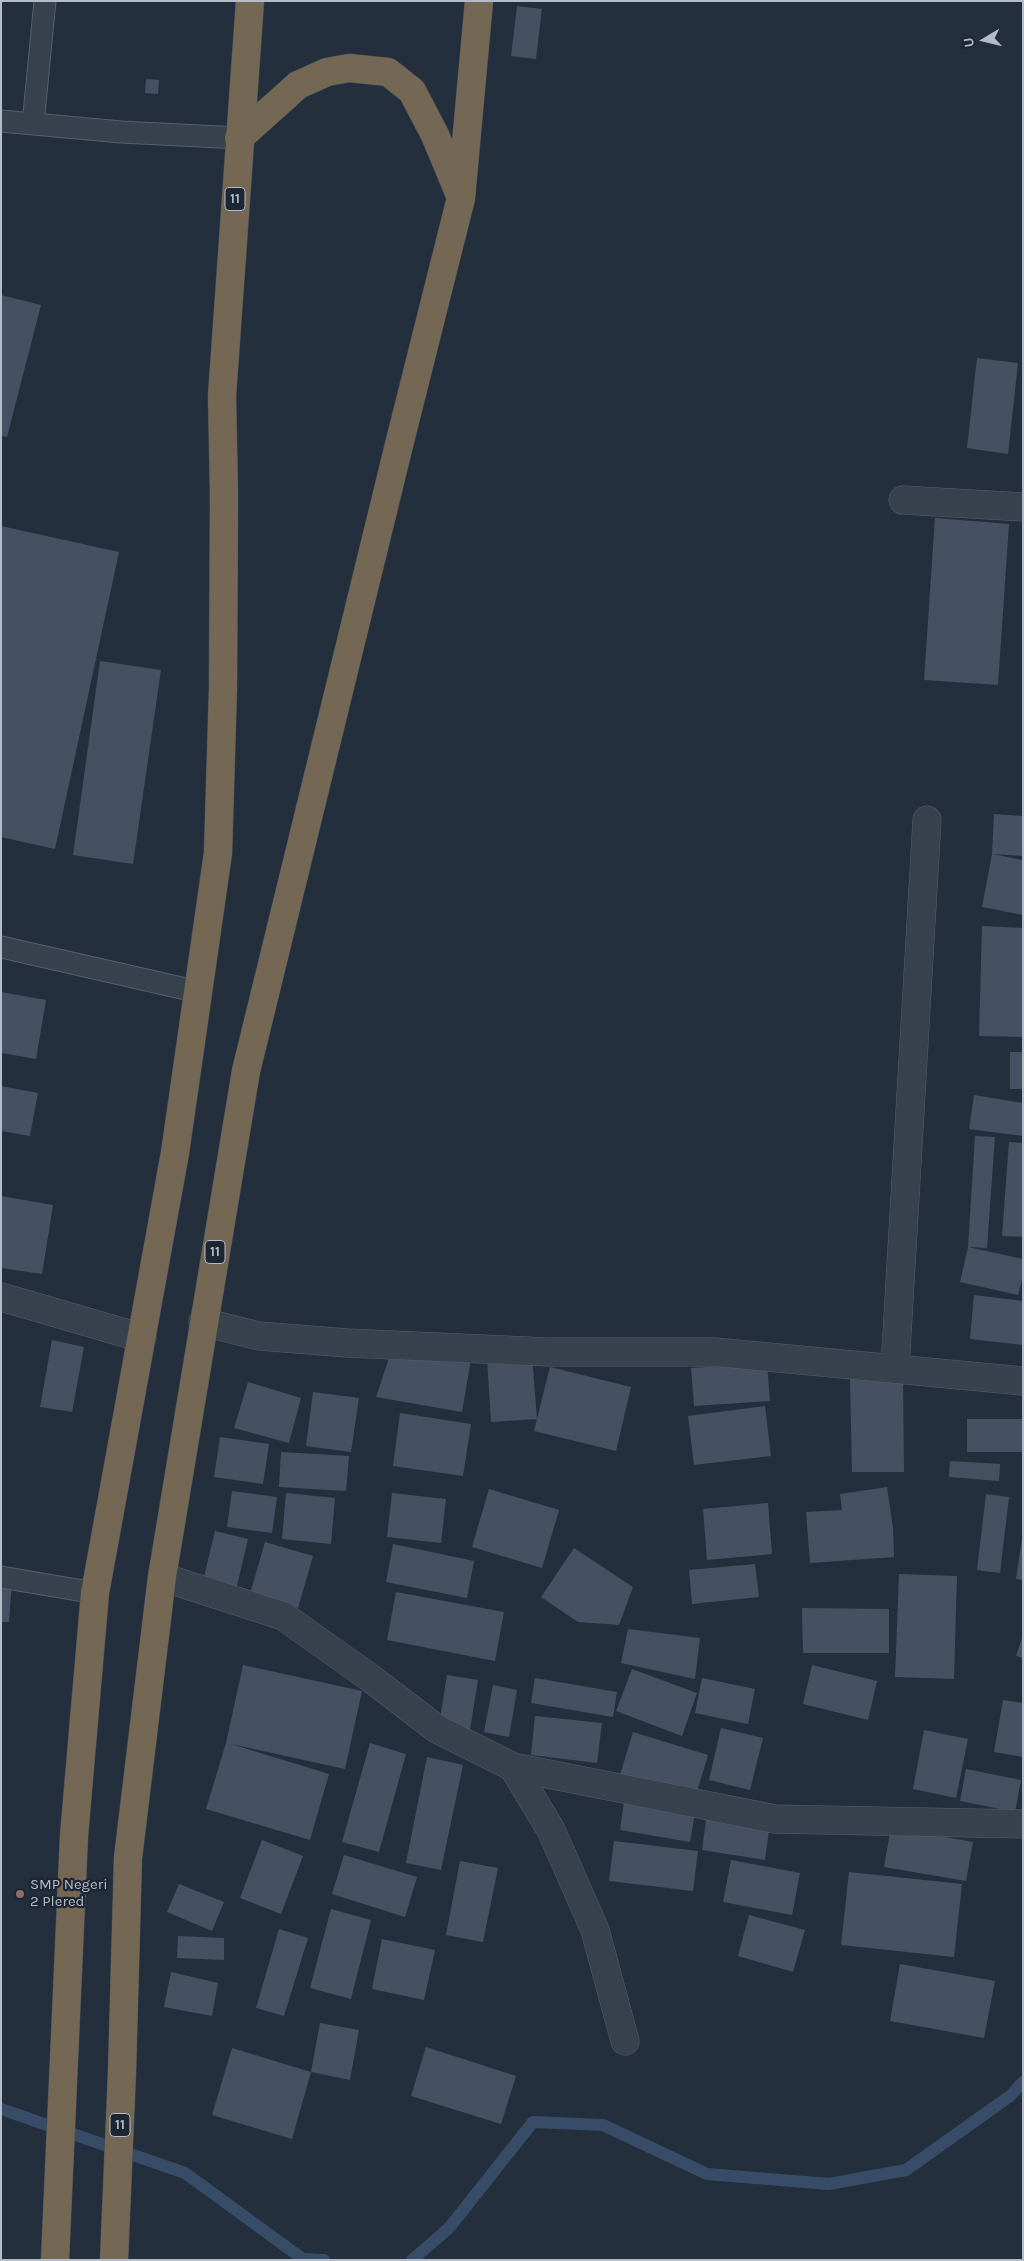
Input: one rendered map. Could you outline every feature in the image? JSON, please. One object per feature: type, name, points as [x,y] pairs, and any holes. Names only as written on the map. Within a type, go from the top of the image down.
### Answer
[{"type":"highway","name":"11","points":[[55,2260],[74,1836],[95,1593],[175,1153],[218,853],[223,688],[224,493],[222,396],[250,1]]},
{"type":"highway","name":"11","points":[[114,2260],[128,1858],[162,1577],[203,1322],[246,1071],[398,445],[461,198],[479,1]]},
{"type":"highway","points":[[239,138],[298,85],[327,72],[349,68],[388,72],[412,91],[435,135],[461,198]]},
{"type":"street","points":[[903,500],[1023,507]]},
{"type":"street","points":[[895,1368],[927,820]]},
{"type":"street","points":[[1,1297],[142,1338]]},
{"type":"street","points":[[203,1322],[259,1336],[346,1343],[550,1352],[715,1352],[895,1368],[1009,1382],[1023,1381]]},
{"type":"street","points":[[162,1577],[283,1616],[369,1677],[437,1729],[513,1767],[775,1819],[840,1822],[1023,1824]]},
{"type":"street","points":[[513,1767],[551,1830],[594,1930],[625,2041]]},
{"type":"lane","points":[[32,124],[45,1]]},
{"type":"lane","points":[[1,121],[121,132],[239,138]]},
{"type":"lane","points":[[1,947],[199,992]]},
{"type":"lane","points":[[1,1577],[95,1593]]},
{"type":"building","points":[[517,6],[542,9],[536,59],[511,56]]},
{"type":"building","points":[[146,79],[159,80],[158,94],[145,93]]},
{"type":"building","points":[[1,295],[41,305],[7,437],[1,436]]},
{"type":"building","points":[[977,358],[1018,363],[1008,454],[967,448]]},
{"type":"building","points":[[935,518],[1009,524],[998,685],[924,680]]},
{"type":"building","points":[[1,526],[119,552],[55,849],[1,837]]},
{"type":"building","points":[[100,661],[161,670],[133,864],[73,855]]},
{"type":"building","points":[[994,814],[1023,816],[1023,856],[992,854]]},
{"type":"building","points":[[992,854],[1023,860],[1023,915],[982,907]]},
{"type":"building","points":[[982,926],[1023,928],[1023,1037],[979,1036]]},
{"type":"building","points":[[1,992],[46,1000],[36,1059],[1,1053]]},
{"type":"building","points":[[1010,1052],[1023,1052],[1023,1089],[1010,1089]]},
{"type":"building","points":[[1,1086],[38,1093],[30,1136],[1,1131]]},
{"type":"building","points":[[974,1095],[1023,1103],[1023,1136],[969,1129]]},
{"type":"building","points":[[975,1136],[995,1137],[987,1248],[968,1247]]},
{"type":"building","points":[[1009,1142],[1023,1143],[1023,1237],[1002,1236]]},
{"type":"building","points":[[1,1196],[53,1205],[42,1274],[1,1268]]},
{"type":"building","points":[[968,1247],[1023,1259],[1023,1276],[1018,1295],[960,1282]]},
{"type":"building","points":[[974,1295],[1023,1301],[1023,1345],[970,1339]]},
{"type":"building","points":[[52,1340],[84,1347],[72,1412],[40,1407]]},
{"type":"building","points":[[390,1355],[471,1359],[462,1412],[376,1397]]},
{"type":"building","points":[[532,1356],[537,1419],[491,1422],[487,1359]]},
{"type":"building","points":[[767,1363],[770,1401],[694,1406],[691,1368]]},
{"type":"building","points":[[550,1367],[631,1387],[616,1451],[534,1431]]},
{"type":"building","points":[[850,1376],[903,1376],[904,1472],[852,1472]]},
{"type":"building","points":[[248,1382],[301,1398],[289,1443],[234,1428]]},
{"type":"building","points":[[313,1392],[359,1398],[351,1452],[306,1446]]},
{"type":"building","points":[[765,1406],[771,1456],[694,1465],[688,1416]]},
{"type":"building","points":[[400,1413],[471,1424],[463,1476],[393,1466]]},
{"type":"building","points":[[967,1419],[1023,1419],[1023,1452],[967,1452]]},
{"type":"building","points":[[220,1437],[269,1444],[263,1484],[214,1477]]},
{"type":"building","points":[[281,1452],[349,1456],[346,1491],[279,1487]]},
{"type":"building","points":[[950,1461],[1000,1464],[999,1481],[949,1477]]},
{"type":"building","points":[[887,1487],[893,1528],[894,1557],[810,1563],[806,1512],[842,1510],[840,1494]]},
{"type":"building","points":[[489,1489],[559,1510],[542,1568],[472,1547]]},
{"type":"building","points":[[232,1491],[277,1497],[272,1533],[227,1527]]},
{"type":"building","points":[[286,1493],[335,1498],[331,1544],[282,1539]]},
{"type":"building","points":[[392,1493],[446,1499],[441,1543],[387,1537]]},
{"type":"building","points":[[986,1494],[1009,1497],[1000,1573],[977,1570]]},
{"type":"building","points":[[768,1503],[772,1554],[707,1560],[703,1509]]},
{"type":"building","points":[[215,1531],[248,1539],[236,1590],[203,1581]]},
{"type":"building","points":[[1023,1539],[1023,1580],[1016,1579]]},
{"type":"building","points":[[265,1542],[313,1556],[298,1608],[250,1594]]},
{"type":"building","points":[[393,1544],[474,1561],[467,1598],[386,1582]]},
{"type":"building","points":[[574,1548],[633,1587],[619,1625],[578,1622],[541,1597]]},
{"type":"building","points":[[755,1564],[759,1597],[692,1604],[689,1570]]},
{"type":"building","points":[[899,1574],[957,1576],[954,1679],[895,1677]]},
{"type":"building","points":[[1,1580],[12,1580],[9,1622],[1,1622]]},
{"type":"building","points":[[396,1592],[504,1612],[495,1661],[387,1640]]},
{"type":"building","points":[[802,1608],[889,1609],[889,1653],[803,1653]]},
{"type":"building","points":[[628,1629],[700,1638],[695,1679],[621,1663]]},
{"type":"building","points":[[1023,1638],[1023,1658],[1016,1656]]},
{"type":"building","points":[[243,1665],[362,1691],[345,1769],[231,1744],[329,1774],[310,1840],[206,1809],[226,1743]]},
{"type":"building","points":[[812,1665],[877,1681],[868,1720],[803,1704]]},
{"type":"building","points":[[632,1669],[697,1693],[682,1736],[616,1711]]},
{"type":"building","points":[[447,1675],[478,1680],[470,1730],[439,1725]]},
{"type":"building","points":[[535,1678],[617,1692],[613,1717],[531,1703]]},
{"type":"building","points":[[702,1678],[755,1689],[748,1724],[695,1713]]},
{"type":"building","points":[[493,1685],[517,1690],[509,1737],[484,1732]]},
{"type":"building","points":[[1003,1700],[1023,1703],[1023,1757],[994,1752]]},
{"type":"building","points":[[535,1716],[602,1723],[597,1763],[531,1755]]},
{"type":"building","points":[[721,1728],[763,1738],[750,1790],[709,1780]]},
{"type":"building","points":[[924,1730],[968,1739],[956,1798],[913,1789]]},
{"type":"building","points":[[633,1732],[708,1755],[695,1798],[620,1775]]},
{"type":"building","points":[[370,1743],[406,1754],[379,1852],[342,1842]]},
{"type":"building","points":[[427,1757],[463,1765],[441,1870],[406,1863]]},
{"type":"building","points":[[966,1769],[1021,1780],[1015,1812],[960,1801]]},
{"type":"building","points":[[625,1795],[696,1807],[690,1842],[620,1830]]},
{"type":"building","points":[[707,1813],[770,1823],[765,1860],[702,1850]]},
{"type":"building","points":[[891,1827],[973,1842],[966,1881],[884,1867]]},
{"type":"building","points":[[262,1840],[303,1856],[281,1914],[240,1898]]},
{"type":"building","points":[[614,1841],[698,1851],[693,1891],[609,1881]]},
{"type":"building","points":[[344,1855],[417,1877],[405,1917],[332,1894]]},
{"type":"building","points":[[731,1860],[800,1873],[792,1915],[723,1902]]},
{"type":"building","points":[[460,1861],[498,1868],[483,1942],[446,1935]]},
{"type":"building","points":[[849,1872],[962,1884],[954,1957],[841,1945]]},
{"type":"building","points":[[179,1884],[224,1902],[212,1931],[167,1912]]},
{"type":"building","points":[[331,1909],[371,1920],[351,1999],[310,1988]]},
{"type":"building","points":[[749,1915],[805,1930],[793,1972],[738,1956]]},
{"type":"building","points":[[279,1929],[308,1938],[284,2016],[256,2008]]},
{"type":"building","points":[[178,1936],[224,1938],[224,1960],[177,1958]]},
{"type":"building","points":[[382,1939],[435,1950],[424,2000],[372,1989]]},
{"type":"building","points":[[900,1964],[995,1981],[984,2038],[890,2021]]},
{"type":"building","points":[[171,1972],[218,1983],[212,2016],[164,2007]]},
{"type":"building","points":[[320,2023],[359,2030],[350,2080],[311,2072]]},
{"type":"building","points":[[426,2047],[516,2076],[501,2124],[411,2096]]},
{"type":"building","points":[[232,2048],[311,2072],[292,2139],[212,2115]]},
{"type":"waterway","points":[[412,2260],[449,2228],[533,2122],[603,2125],[707,2174],[829,2184],[906,2170],[1010,2096],[1023,2082]]},
{"type":"waterway","points":[[1,2109],[185,2173],[303,2259],[324,2260]]},
{"type":"place","name":"SMP Negeri 2 Plered","points":[[20,1894]]}]
